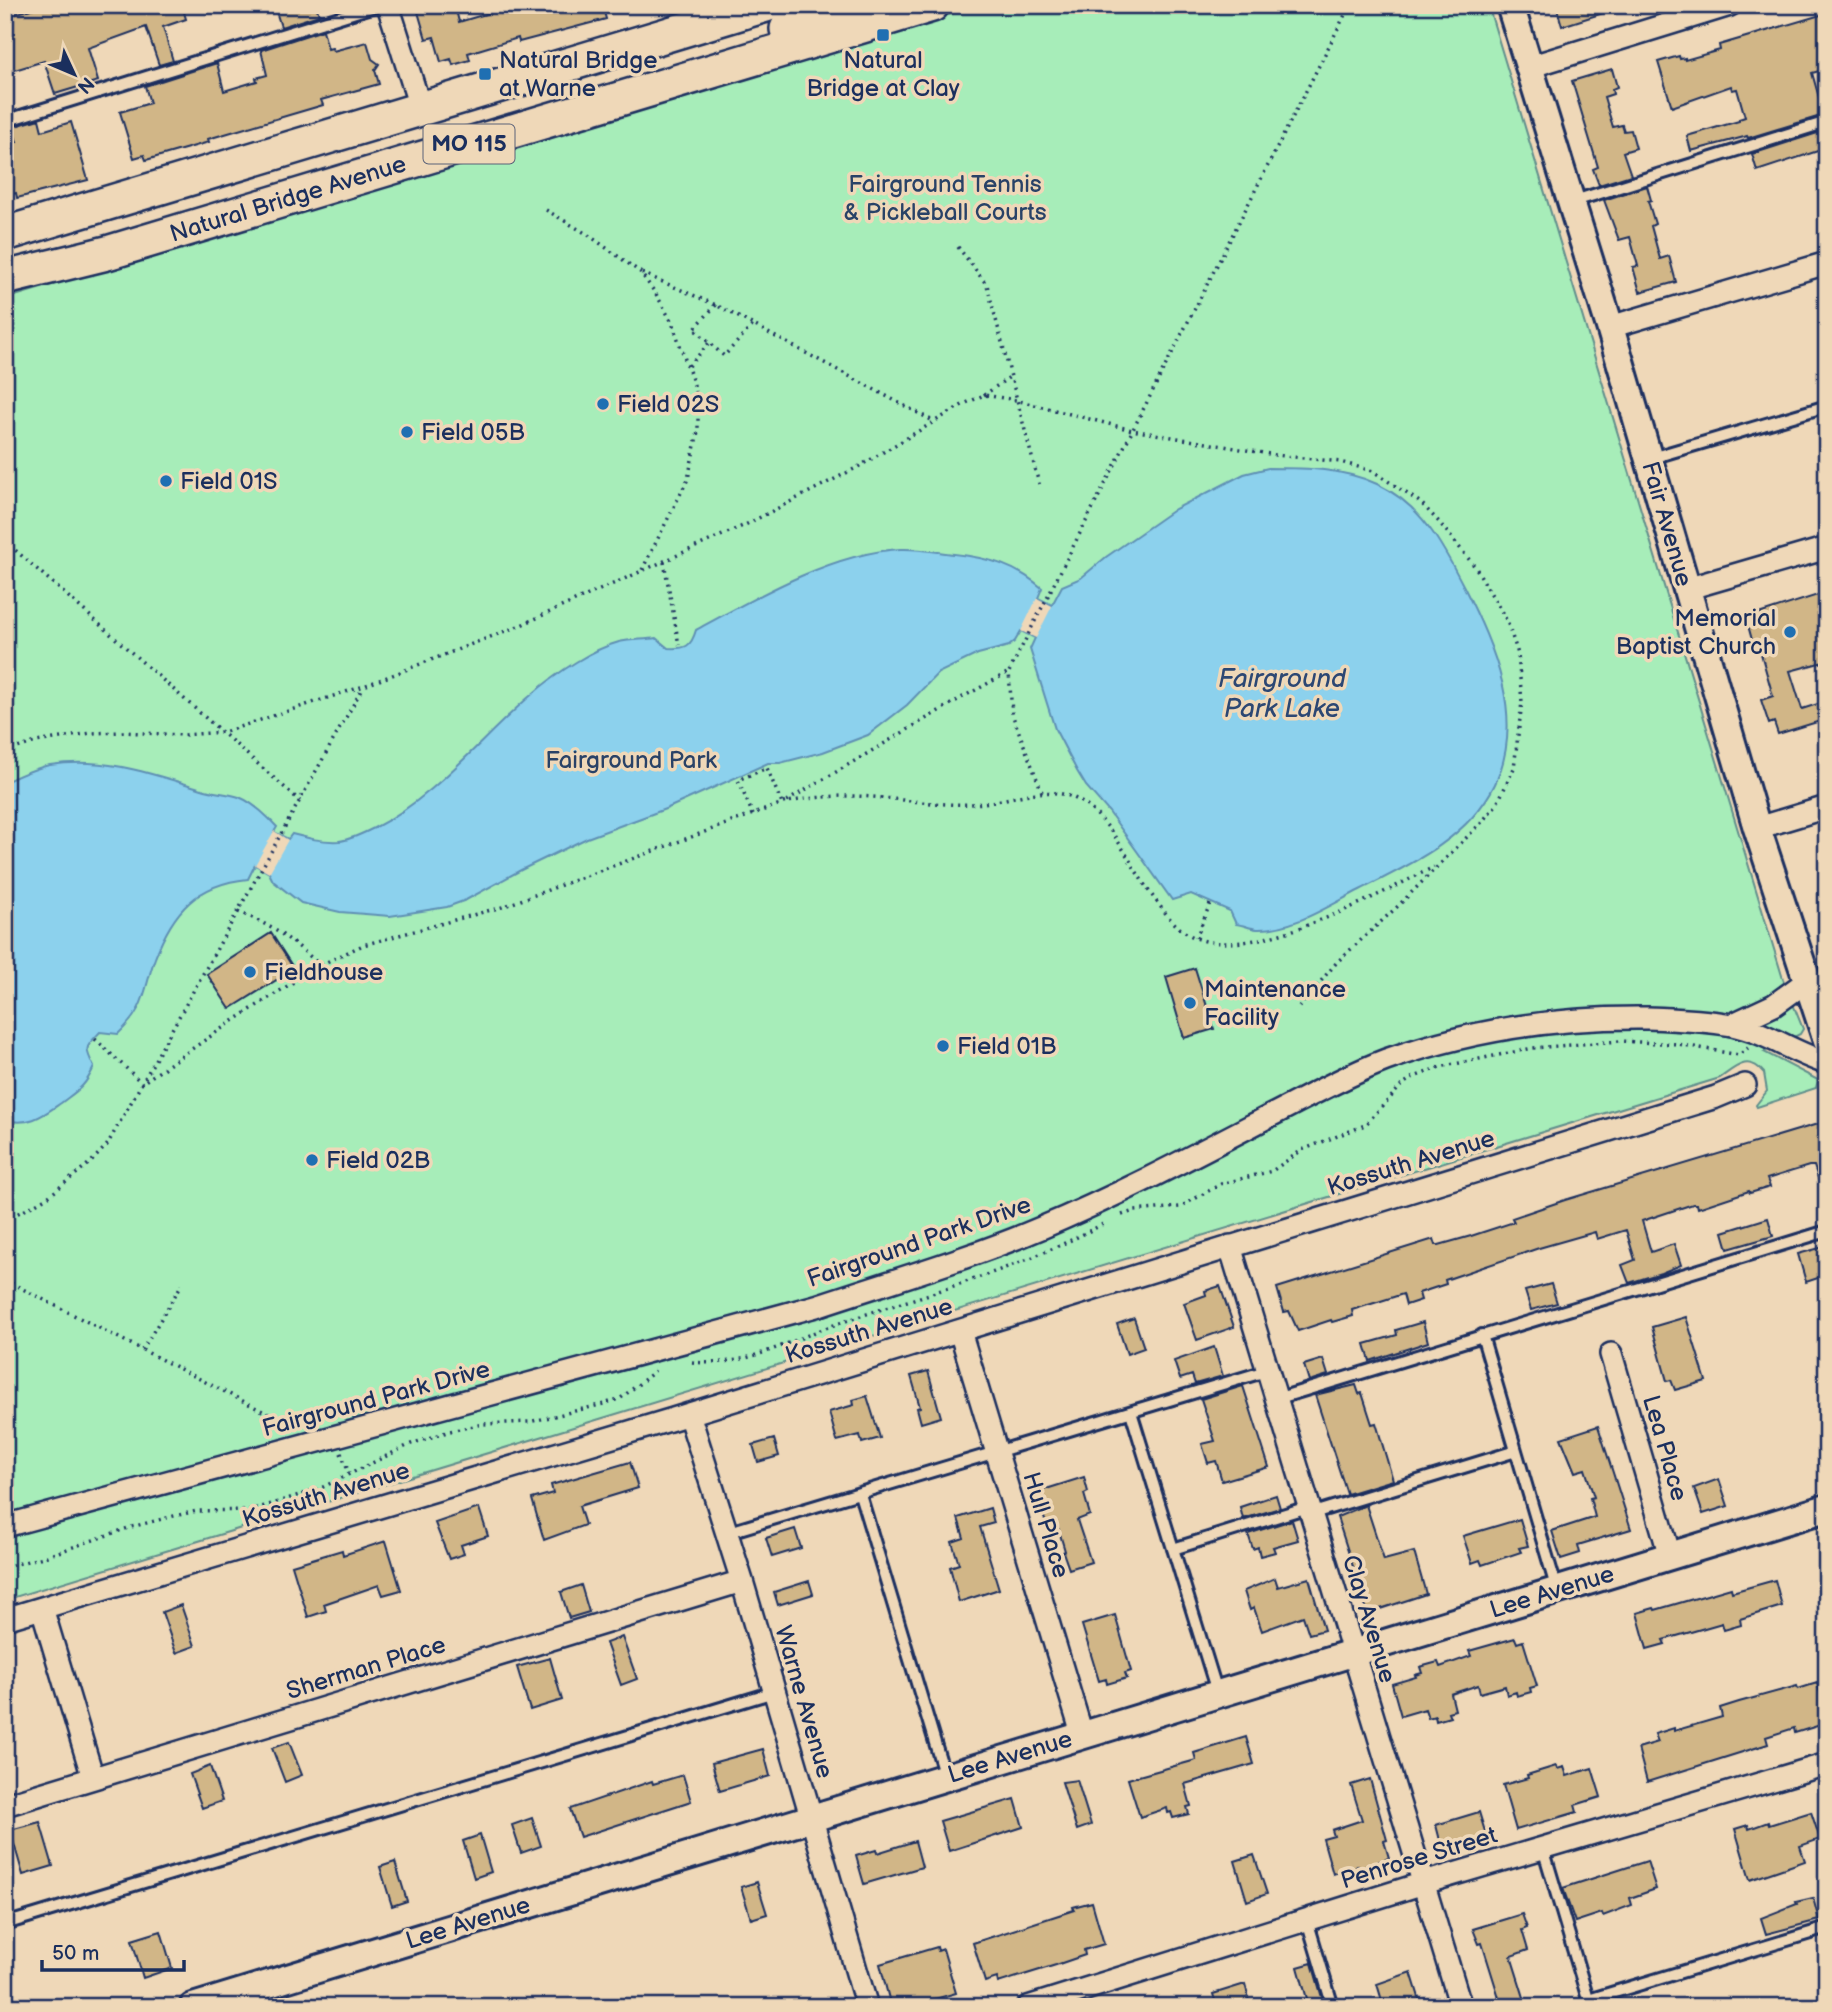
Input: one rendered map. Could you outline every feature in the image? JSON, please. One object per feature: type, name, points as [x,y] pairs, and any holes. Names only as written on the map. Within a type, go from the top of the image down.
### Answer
[{"type":"main road","name":"Natural Bridge Avenue","points":[[5,234],[766,5]]},
{"type":"main road","points":[[651,89],[716,53],[826,16],[834,5]]},
{"type":"main road","name":"Natural Bridge Avenue","points":[[5,278],[120,249],[651,89],[863,15],[932,5]]},
{"type":"street","points":[[388,5],[421,110]]},
{"type":"street","name":"Fair Avenue","points":[[1510,5],[1610,327],[1757,828],[1827,1041]]},
{"type":"street","points":[[1529,67],[1730,5]]},
{"type":"street","points":[[1610,327],[1827,263]]},
{"type":"street","points":[[1686,589],[1827,548]]},
{"type":"street","points":[[1757,828],[1827,807]]},
{"type":"street","points":[[1731,1025],[1774,1005],[1807,981]]},
{"type":"street","name":"Fairground Park Drive","points":[[5,1526],[816,1306],[944,1264],[1041,1228],[1155,1175],[1384,1061],[1457,1038],[1534,1023],[1609,1018],[1674,1019],[1731,1025],[1774,1039],[1827,1063]]},
{"type":"street","name":"Kossuth Avenue","points":[[5,1619],[960,1331],[1706,1100],[1745,1085]]},
{"type":"street","name":"Clay Avenue","points":[[1230,1246],[1461,2007]]},
{"type":"street","name":"Hull Place","points":[[960,1331],[1082,1734]]},
{"type":"street","name":"Lea Place","points":[[1611,1354],[1670,1556]]},
{"type":"street","name":"Warne Avenue","points":[[689,1414],[742,1581],[867,2007]]},
{"type":"street","name":"Lee Avenue","points":[[193,2007],[1827,1508]]},
{"type":"street","name":"Sherman Place","points":[[5,1805],[742,1581]]},
{"type":"street","points":[[42,1608],[93,1778]]},
{"type":"street","name":"Penrose Street","points":[[1037,2005],[1424,1883],[1827,1764]]},
{"type":"lane","points":[[5,121],[378,5]]},
{"type":"lane","points":[[1571,202],[1827,122]]},
{"type":"lane","points":[[1648,460],[1827,406]]},
{"type":"lane","points":[[1276,1399],[1827,1231]]},
{"type":"lane","points":[[1482,1335],[1557,1590]]},
{"type":"lane","points":[[726,1533],[1266,1371]]},
{"type":"lane","points":[[1131,1412],[1219,1695]]},
{"type":"lane","points":[[1173,1549],[1516,1451]]},
{"type":"lane","points":[[860,1494],[945,1776]]},
{"type":"lane","points":[[5,1924],[774,1692]]},
{"type":"lane","points":[[1543,1848],[1589,2003],[1827,1928]]},
{"type":"lane","points":[[1307,1920],[1333,2007]]},
{"type":"path","points":[[1042,792],[1012,714],[1009,672],[1350,5]]},
{"type":"path","points":[[546,211],[587,234],[640,272],[716,305],[935,422]]},
{"type":"path","points":[[958,247],[987,285],[1040,484]]},
{"type":"path","points":[[640,272],[672,322],[689,366],[698,405],[694,457],[679,499],[641,572]]},
{"type":"path","points":[[716,305],[694,329],[724,356],[753,325]]},
{"type":"path","points":[[689,366],[709,343]]},
{"type":"path","points":[[5,752],[36,742],[91,733],[183,735],[224,732],[364,686],[521,625],[664,562],[816,489],[984,395],[1010,376]]},
{"type":"path","points":[[984,395],[1016,400],[1132,430],[1275,455],[1340,462],[1373,471],[1420,503],[1447,531],[1476,568],[1507,621],[1518,654],[1522,702],[1514,768],[1497,804],[1381,923],[1337,962],[1299,1007]]},
{"type":"path","points":[[5,541],[300,800]]},
{"type":"path","points":[[664,562],[679,645]]},
{"type":"path","points":[[783,804],[1009,672]]},
{"type":"path","points":[[5,1219],[49,1196],[92,1161],[107,1145],[364,686]]},
{"type":"path","points":[[753,815],[738,780],[767,768],[783,804]]},
{"type":"path","points":[[142,1083],[320,965],[363,945],[502,908],[808,797],[855,796],[965,804],[998,801],[1042,792],[1066,795],[1089,808],[1112,835],[1164,911],[1184,932],[1196,939],[1228,944],[1268,938],[1348,908],[1436,866]]},
{"type":"path","points":[[1196,939],[1210,904]]},
{"type":"path","points":[[238,912],[283,933],[320,965]]},
{"type":"path","points":[[95,1039],[142,1083]]},
{"type":"path","points":[[1120,1216],[1134,1210],[1180,1207],[1221,1184],[1272,1171],[1302,1150],[1365,1125],[1404,1083],[1440,1068],[1533,1048],[1620,1041],[1678,1044],[1740,1055],[1748,1048]]},
{"type":"path","points":[[692,1362],[729,1361],[777,1349],[835,1324],[1025,1261],[1110,1221]]},
{"type":"path","points":[[5,1280],[300,1430]]},
{"type":"path","points":[[142,1350],[182,1284]]},
{"type":"path","points":[[5,1567],[174,1516],[197,1511],[250,1510],[323,1487],[411,1444],[450,1432],[483,1424],[529,1422],[604,1404],[621,1398],[657,1370]]},
{"type":"path","points":[[341,1451],[349,1473]]},
{"type":"green space","name":"Fairground Park","points":[[980,5],[1488,5],[1783,979],[1803,1029],[1800,1034],[1764,1052],[1818,1080],[1816,1088],[1757,1107],[1767,1091],[1764,1073],[1753,1064],[1742,1064],[1720,1078],[5,1600],[5,299]]},
{"type":"water","name":"Fairground Park Lake","points":[[1268,468],[1324,470],[1364,479],[1393,493],[1419,515],[1448,557],[1486,634],[1495,658],[1507,708],[1504,759],[1495,784],[1470,820],[1454,835],[1418,860],[1323,910],[1284,926],[1257,929],[1236,924],[1230,911],[1191,894],[1172,900],[1077,771],[1055,729],[1030,649],[1035,638],[1021,631],[1009,646],[978,654],[938,673],[907,705],[868,735],[823,752],[780,763],[768,763],[668,808],[587,838],[466,900],[447,907],[390,916],[340,912],[301,903],[273,881],[269,873],[255,865],[248,879],[214,887],[189,903],[179,914],[162,941],[143,998],[134,1015],[118,1034],[100,1032],[89,1045],[88,1051],[94,1067],[80,1088],[35,1119],[22,1122],[5,1120],[5,782],[50,765],[89,763],[128,768],[239,797],[269,818],[277,827],[274,832],[288,839],[292,834],[321,840],[343,840],[370,830],[428,792],[524,701],[549,680],[597,650],[624,641],[656,638],[668,648],[683,647],[690,643],[696,630],[795,579],[848,559],[900,549],[967,556],[1012,568],[1042,588],[1038,598],[1052,605],[1062,586],[1081,578],[1106,557],[1175,509],[1244,474]]},
{"type":"pier","points":[[1037,598],[1052,606],[1036,638],[1021,631]]},
{"type":"pier","points":[[274,831],[288,840],[269,873],[255,865]]},
{"type":"building","points":[[34,5],[182,5],[186,19],[163,27],[173,61],[159,65],[146,27],[88,48],[98,81],[55,94],[44,61],[5,73],[5,17],[34,8]]},
{"type":"building","points":[[274,5],[316,5],[319,15],[281,27]]},
{"type":"building","points":[[416,5],[432,5],[433,9],[440,7],[441,10],[455,6],[459,22],[516,5],[602,5],[606,19],[519,42],[518,38],[468,53],[470,60],[453,65],[451,59],[441,62],[434,37],[426,39]]},
{"type":"building","points":[[1556,5],[1616,5],[1616,9],[1562,26]]},
{"type":"building","points":[[1824,14],[1827,24],[1827,69],[1812,73],[1824,115],[1748,138],[1747,136],[1691,151],[1687,136],[1745,117],[1737,89],[1732,90],[1731,86],[1672,107],[1658,62],[1679,56],[1685,60],[1720,50],[1719,45]]},
{"type":"building","points":[[323,30],[328,49],[332,48],[333,51],[367,42],[372,59],[379,64],[375,70],[379,84],[321,100],[323,105],[208,139],[209,142],[146,160],[144,155],[134,158],[120,112],[150,103],[145,86],[217,63],[224,91],[257,81],[256,78],[267,75],[261,50]]},
{"type":"building","points":[[1612,69],[1617,87],[1612,89],[1613,94],[1604,97],[1613,127],[1622,125],[1624,131],[1631,130],[1636,148],[1623,152],[1631,175],[1599,185],[1593,169],[1598,167],[1572,81]]},
{"type":"building","points":[[39,119],[42,131],[71,122],[88,180],[17,198],[16,193],[5,196],[5,145],[17,142],[12,127]]},
{"type":"building","points":[[1827,130],[1827,148],[1757,171],[1752,154]]},
{"type":"building","points":[[1647,186],[1651,200],[1648,201],[1655,224],[1651,226],[1660,259],[1669,256],[1676,282],[1640,292],[1633,267],[1638,266],[1630,237],[1619,240],[1604,200]]},
{"type":"building","name":"Memorial Baptist Church","points":[[1827,592],[1827,661],[1790,671],[1802,709],[1827,701],[1827,719],[1778,734],[1774,722],[1769,724],[1761,700],[1773,696],[1760,650],[1752,640],[1746,618]]},
{"type":"building","name":"Fieldhouse","points":[[271,933],[294,969],[230,1009],[207,974]]},
{"type":"building","name":"Maintenance Facility","points":[[1195,968],[1214,1029],[1184,1038],[1166,977]]},
{"type":"building","points":[[1821,1123],[1823,1129],[1827,1127],[1827,1196],[1824,1196],[1814,1166],[1809,1166],[1767,1179],[1770,1187],[1698,1208],[1697,1204],[1693,1204],[1642,1221],[1651,1252],[1674,1244],[1681,1265],[1661,1273],[1629,1283],[1622,1265],[1635,1260],[1626,1230],[1597,1239],[1595,1232],[1445,1280],[1446,1284],[1419,1293],[1421,1300],[1406,1305],[1403,1294],[1352,1310],[1353,1316],[1298,1331],[1289,1311],[1284,1312],[1277,1288],[1434,1239],[1436,1245],[1439,1245],[1471,1236],[1514,1222],[1512,1218],[1565,1200]]},
{"type":"building","points":[[1768,1218],[1773,1236],[1728,1249],[1723,1232]]},
{"type":"building","points":[[1827,1246],[1827,1275],[1806,1282],[1798,1254]]},
{"type":"building","points":[[1551,1284],[1557,1303],[1531,1310],[1525,1291]]},
{"type":"building","points":[[1220,1286],[1234,1327],[1197,1340],[1184,1303],[1206,1295],[1205,1291]]},
{"type":"building","points":[[1686,1317],[1706,1381],[1675,1390],[1671,1380],[1667,1381],[1652,1327]]},
{"type":"building","points":[[1134,1318],[1144,1348],[1127,1354],[1117,1324]]},
{"type":"building","points":[[1423,1322],[1428,1342],[1370,1361],[1365,1344],[1397,1335],[1396,1330]]},
{"type":"building","points":[[1214,1347],[1223,1376],[1195,1384],[1192,1375],[1180,1379],[1174,1361]]},
{"type":"building","points":[[1323,1359],[1328,1375],[1309,1381],[1304,1365]]},
{"type":"building","points":[[928,1371],[941,1417],[921,1423],[917,1408],[920,1407],[911,1376]]},
{"type":"building","points":[[1356,1385],[1359,1394],[1362,1393],[1372,1424],[1376,1423],[1393,1480],[1347,1494],[1315,1395]]},
{"type":"building","points":[[1243,1386],[1269,1467],[1222,1481],[1216,1461],[1208,1463],[1202,1444],[1215,1441],[1201,1399]]},
{"type":"building","points":[[867,1396],[880,1438],[862,1443],[860,1435],[837,1441],[829,1412],[854,1405],[853,1400]]},
{"type":"building","points":[[1598,1426],[1631,1529],[1578,1545],[1580,1553],[1561,1559],[1552,1531],[1595,1517],[1590,1498],[1594,1497],[1585,1469],[1575,1472],[1561,1438]]},
{"type":"building","points":[[774,1439],[779,1456],[758,1462],[753,1445]]},
{"type":"building","points":[[630,1462],[638,1488],[579,1506],[585,1525],[544,1540],[532,1499],[553,1493],[551,1485]]},
{"type":"building","points":[[1084,1477],[1088,1492],[1084,1494],[1090,1515],[1077,1520],[1091,1562],[1069,1569],[1057,1524],[1047,1528],[1038,1495],[1041,1494],[1040,1491]]},
{"type":"building","points":[[1719,1479],[1728,1506],[1703,1514],[1694,1488]]},
{"type":"building","points":[[1276,1495],[1280,1508],[1243,1519],[1240,1507]]},
{"type":"building","points":[[1366,1505],[1384,1560],[1414,1552],[1426,1594],[1368,1613],[1337,1517]]},
{"type":"building","points":[[479,1508],[488,1536],[461,1545],[464,1554],[449,1559],[435,1523]]},
{"type":"building","points":[[990,1508],[994,1523],[980,1527],[999,1589],[959,1602],[950,1567],[959,1564],[952,1542],[964,1538],[958,1518]]},
{"type":"building","points":[[1520,1519],[1528,1546],[1519,1548],[1521,1552],[1482,1565],[1480,1560],[1472,1563],[1463,1536]]},
{"type":"building","points":[[1292,1520],[1298,1540],[1273,1547],[1275,1552],[1260,1556],[1258,1547],[1253,1549],[1248,1534]]},
{"type":"building","points":[[795,1529],[801,1548],[772,1557],[766,1538]]},
{"type":"building","points":[[386,1541],[401,1590],[383,1595],[379,1585],[324,1604],[326,1611],[308,1617],[292,1565],[342,1550],[343,1555]]},
{"type":"building","points":[[1275,1578],[1278,1587],[1309,1578],[1324,1630],[1309,1634],[1303,1616],[1262,1631],[1254,1608],[1250,1610],[1244,1591]]},
{"type":"building","points":[[1775,1580],[1782,1606],[1740,1619],[1741,1625],[1724,1630],[1722,1623],[1663,1640],[1665,1644],[1647,1649],[1637,1613],[1731,1588],[1732,1592]]},
{"type":"building","points":[[809,1581],[813,1594],[778,1605],[774,1592]]},
{"type":"building","points":[[581,1585],[589,1612],[569,1618],[561,1592]]},
{"type":"building","points":[[181,1605],[195,1646],[176,1653],[162,1612]]},
{"type":"building","points":[[1115,1615],[1131,1671],[1125,1673],[1127,1678],[1107,1684],[1106,1679],[1099,1681],[1082,1625]]},
{"type":"building","points":[[622,1637],[637,1679],[621,1685],[606,1643]]},
{"type":"building","points":[[1515,1638],[1517,1643],[1523,1641],[1537,1686],[1530,1688],[1531,1692],[1517,1696],[1516,1692],[1507,1695],[1505,1686],[1480,1693],[1478,1685],[1451,1694],[1455,1710],[1448,1712],[1450,1717],[1436,1721],[1435,1716],[1428,1718],[1425,1709],[1401,1716],[1392,1684],[1416,1677],[1415,1675],[1422,1673],[1420,1667],[1438,1662],[1440,1667],[1471,1656],[1469,1651]]},
{"type":"building","points":[[550,1658],[562,1700],[530,1710],[517,1667]]},
{"type":"building","points":[[1817,1683],[1827,1723],[1795,1733],[1794,1728],[1766,1737],[1768,1744],[1647,1782],[1638,1748],[1658,1742],[1655,1734],[1722,1717],[1720,1708],[1739,1702]]},
{"type":"building","points":[[1246,1737],[1254,1764],[1185,1784],[1191,1806],[1187,1807],[1189,1814],[1173,1818],[1167,1808],[1140,1817],[1128,1779],[1196,1760],[1194,1753]]},
{"type":"building","points":[[289,1742],[302,1775],[285,1782],[272,1748]]},
{"type":"building","points":[[763,1749],[770,1776],[720,1791],[712,1763]]},
{"type":"building","points":[[210,1766],[222,1801],[202,1808],[190,1774]]},
{"type":"building","points":[[1556,1766],[1557,1769],[1564,1767],[1567,1776],[1592,1768],[1601,1797],[1575,1805],[1577,1812],[1516,1830],[1503,1785]]},
{"type":"building","points":[[683,1775],[691,1801],[580,1837],[570,1809],[652,1781],[653,1784]]},
{"type":"building","points":[[1370,1779],[1387,1840],[1384,1841],[1389,1858],[1359,1869],[1358,1866],[1333,1874],[1323,1839],[1334,1836],[1332,1830],[1362,1820],[1351,1785]]},
{"type":"building","points":[[1077,1780],[1091,1825],[1077,1830],[1062,1782]]},
{"type":"building","points":[[1015,1799],[1023,1827],[949,1851],[940,1821]]},
{"type":"building","points":[[1479,1812],[1487,1838],[1443,1852],[1436,1825]]},
{"type":"building","points":[[1811,1812],[1820,1839],[1800,1846],[1805,1861],[1750,1880],[1735,1829],[1748,1825],[1749,1829],[1768,1822],[1769,1825]]},
{"type":"building","points":[[532,1818],[541,1846],[521,1853],[512,1825]]},
{"type":"building","points":[[40,1822],[53,1866],[23,1875],[10,1830]]},
{"type":"building","points":[[480,1835],[491,1872],[474,1878],[463,1841]]},
{"type":"building","points":[[915,1841],[922,1867],[864,1884],[856,1856],[876,1850],[877,1853]]},
{"type":"building","points":[[1254,1855],[1267,1894],[1247,1901],[1235,1861]]},
{"type":"building","points":[[1647,1861],[1656,1889],[1630,1898],[1632,1905],[1603,1916],[1602,1913],[1575,1922],[1563,1888]]},
{"type":"building","points":[[395,1862],[407,1901],[392,1906],[380,1867]]},
{"type":"building","points":[[757,1882],[767,1914],[751,1919],[741,1887]]},
{"type":"building","points":[[1813,1898],[1819,1920],[1766,1934],[1761,1918],[1797,1904],[1796,1902]]},
{"type":"building","points":[[1092,1902],[1104,1944],[1084,1950],[1085,1955],[1056,1965],[998,1983],[997,1978],[985,1982],[973,1943]]},
{"type":"building","points":[[1522,1914],[1527,1928],[1522,1930],[1528,1950],[1511,1956],[1527,2007],[1502,2007],[1482,1943],[1479,1944],[1473,1929]]},
{"type":"building","points":[[161,1931],[172,1968],[143,1978],[132,1940]]},
{"type":"building","points":[[937,1947],[938,1951],[943,1949],[956,1993],[907,2007],[891,2007],[880,1964]]},
{"type":"building","points":[[1312,1963],[1323,2001],[1309,2006],[1298,1967]]},
{"type":"building","points":[[1411,1972],[1422,2007],[1384,2007],[1377,1984]]},
{"type":"building","points":[[1245,1984],[1250,2002],[1235,2007],[1217,2007],[1213,1994]]},
{"type":"place","name":"Natural Bridge at Clay","points":[[883,35]]},
{"type":"place","name":"Natural Bridge at Warne","points":[[485,74]]},
{"type":"place","name":"Field 02S","points":[[603,404]]},
{"type":"place","name":"Field 05B","points":[[407,432]]},
{"type":"place","name":"Field 01S","points":[[166,481]]},
{"type":"place","name":"Memorial Baptist Church","points":[[1790,632]]},
{"type":"place","name":"Fieldhouse","points":[[250,972]]},
{"type":"place","name":"Maintenance Facility","points":[[1190,1003]]},
{"type":"place","name":"Field 01B","points":[[943,1046]]},
{"type":"place","name":"Field 02B","points":[[312,1160]]},
{"type":"park label","name":"Fairground Tennis & Pickleball Courts","points":[[945,198]]}]
